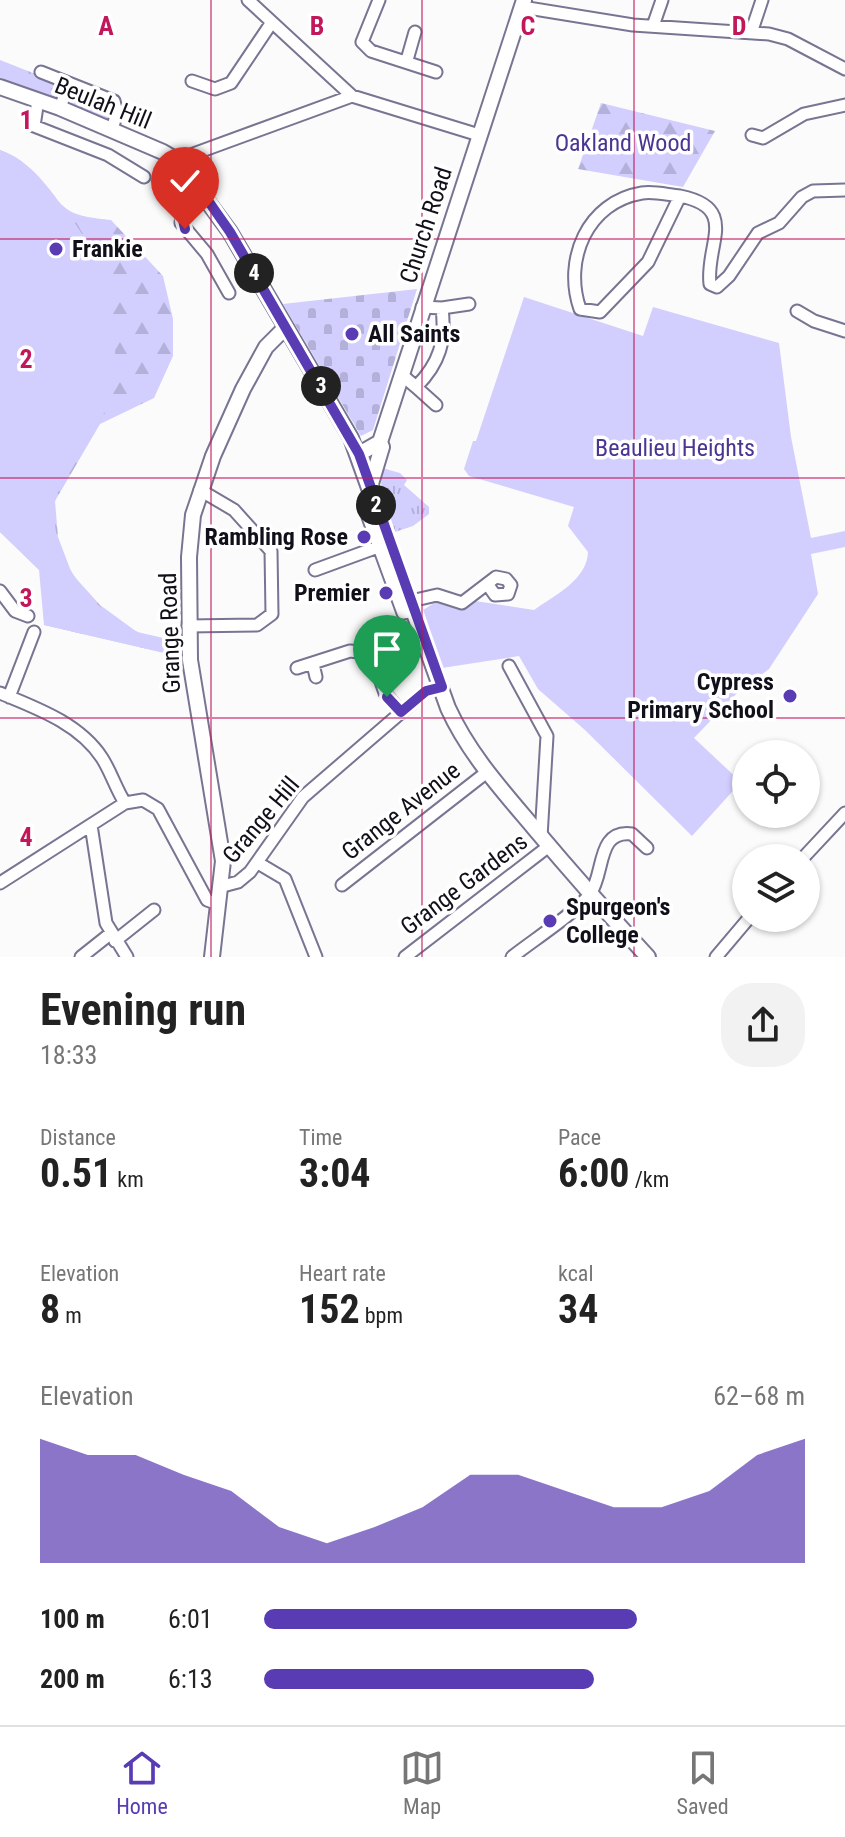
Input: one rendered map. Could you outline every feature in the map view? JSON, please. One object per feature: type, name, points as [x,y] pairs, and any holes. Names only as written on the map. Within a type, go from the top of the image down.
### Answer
[{"type":"main road","name":"Church Road","points":[[370,487],[382,447],[380,442],[422,307],[523,4]]},
{"type":"main road","name":"Beulah Hill","points":[[0,87],[112,129],[177,160],[202,192],[230,232],[359,454],[378,512],[384,545],[396,577],[413,606],[456,724],[487,772],[590,895],[648,957]]},
{"type":"main road","name":"Grange Road","points":[[212,957],[223,886],[221,842],[198,727],[188,626],[191,534],[200,490],[255,367],[266,347],[286,327]]},
{"type":"main road","points":[[359,454],[380,442]]},
{"type":"street","points":[[248,0],[352,96],[479,135]]},
{"type":"street","points":[[379,0],[362,42],[371,51],[407,60],[436,72]]},
{"type":"street","points":[[653,26],[662,0]]},
{"type":"street","points":[[751,33],[762,0]]},
{"type":"street","points":[[523,4],[653,26],[751,33],[788,39],[845,69]]},
{"type":"street","points":[[192,81],[215,89],[231,83],[272,22]]},
{"type":"street","points":[[407,60],[415,32]]},
{"type":"street","points":[[41,72],[114,101],[117,113],[112,129]]},
{"type":"street","points":[[60,108],[69,83]]},
{"type":"street","points":[[177,160],[352,96]]},
{"type":"street","points":[[38,100],[34,126],[108,155],[144,177]]},
{"type":"street","points":[[752,135],[763,138],[804,114],[845,105]]},
{"type":"street","points":[[680,196],[643,268],[600,312],[580,309],[573,267],[584,232],[603,213],[635,195],[646,192],[680,196],[706,205],[714,216],[717,231],[709,274],[710,284],[717,287],[729,276],[758,233],[779,223],[802,197],[813,191],[845,190]]},
{"type":"street","points":[[202,192],[184,207],[181,223],[207,254],[229,293]]},
{"type":"street","points":[[422,307],[469,304]]},
{"type":"street","points":[[416,387],[440,355],[442,308]]},
{"type":"street","points":[[797,311],[814,321],[845,331]]},
{"type":"street","points":[[402,375],[436,405]]},
{"type":"street","points":[[188,626],[257,625],[272,614],[271,551],[234,510],[200,490]]},
{"type":"street","points":[[315,570],[384,545]]},
{"type":"street","points":[[413,606],[437,595],[462,603],[488,585]]},
{"type":"street","points":[[0,592],[15,611],[28,616]]},
{"type":"street","points":[[34,632],[5,695],[58,719],[88,741],[104,760],[125,803]]},
{"type":"street","points":[[297,668],[350,651],[371,655],[385,693],[401,712]]},
{"type":"street","points":[[313,664],[316,677]]},
{"type":"street","points":[[509,666],[547,736],[545,842]]},
{"type":"street","name":"Grange Hill","points":[[223,886],[242,880],[258,863],[303,797],[426,691],[442,687]]},
{"type":"street","name":"Grange Avenue","points":[[342,885],[487,772]]},
{"type":"street","points":[[0,883],[125,803],[138,800],[152,803],[207,900],[218,904]]},
{"type":"street","points":[[816,844],[845,813]]},
{"type":"street","points":[[91,825],[112,938],[127,957]]},
{"type":"street","points":[[512,957],[590,895],[602,870],[602,851],[614,838],[632,834],[647,848]]},
{"type":"street","name":"Grange Gardens","points":[[405,957],[545,842]]},
{"type":"street","points":[[258,863],[285,879],[316,957]]},
{"type":"street","points":[[81,957],[154,910]]},
{"type":"street","points":[[716,957],[737,932]]},
{"type":"green space","points":[[0,60],[61,84],[55,99],[0,78]]},
{"type":"green space","points":[[78,91],[110,104],[110,120],[66,103],[70,94]]},
{"type":"green space","name":"Oakland Wood","points":[[601,103],[715,131],[683,187],[578,169]]},
{"type":"green space","points":[[0,150],[28,167],[67,209],[85,216],[111,220],[163,276],[173,319],[173,356],[154,398],[100,424],[55,501],[58,537],[72,574],[100,605],[137,632],[181,642],[182,657],[44,625],[39,570],[0,532]]},
{"type":"green space","points":[[0,150],[31,169],[69,215],[97,263],[113,318],[114,375],[108,403],[55,502],[55,522],[66,562],[77,580],[106,612],[140,633],[181,642],[182,657],[44,625],[55,585],[0,532]]},
{"type":"green space","points":[[417,289],[373,430],[361,436],[283,304]]},
{"type":"green space","name":"Beaulieu Heights","points":[[524,297],[643,336],[653,307],[779,343],[791,437],[811,538],[845,531],[845,547],[811,554],[818,594],[769,669],[739,691],[694,738],[732,774],[732,792],[692,836],[585,730],[538,689],[519,656],[442,668],[423,610],[439,600],[456,609],[475,601],[534,610],[576,579],[588,552],[568,526],[574,507],[469,476],[464,469],[473,441],[476,441]]},
{"type":"green space","points":[[382,468],[400,473],[407,480],[404,485],[429,507],[429,514],[413,526],[395,532],[381,488]]},
{"type":"place","name":"Frankie","points":[[56,249]]},
{"type":"place","name":"All Saints","points":[[352,334]]},
{"type":"place","name":"Rambling Rose","points":[[364,537]]},
{"type":"place","name":"Premier","points":[[386,593]]},
{"type":"place","name":"Cypress Primary School","points":[[790,696]]},
{"type":"place","name":"Spurgeon's College","points":[[550,921]]},
{"type":"route","points":[[185,229],[181,223],[181,211],[202,192],[230,232],[359,454],[442,687],[426,691],[401,712],[387,697]]}]
